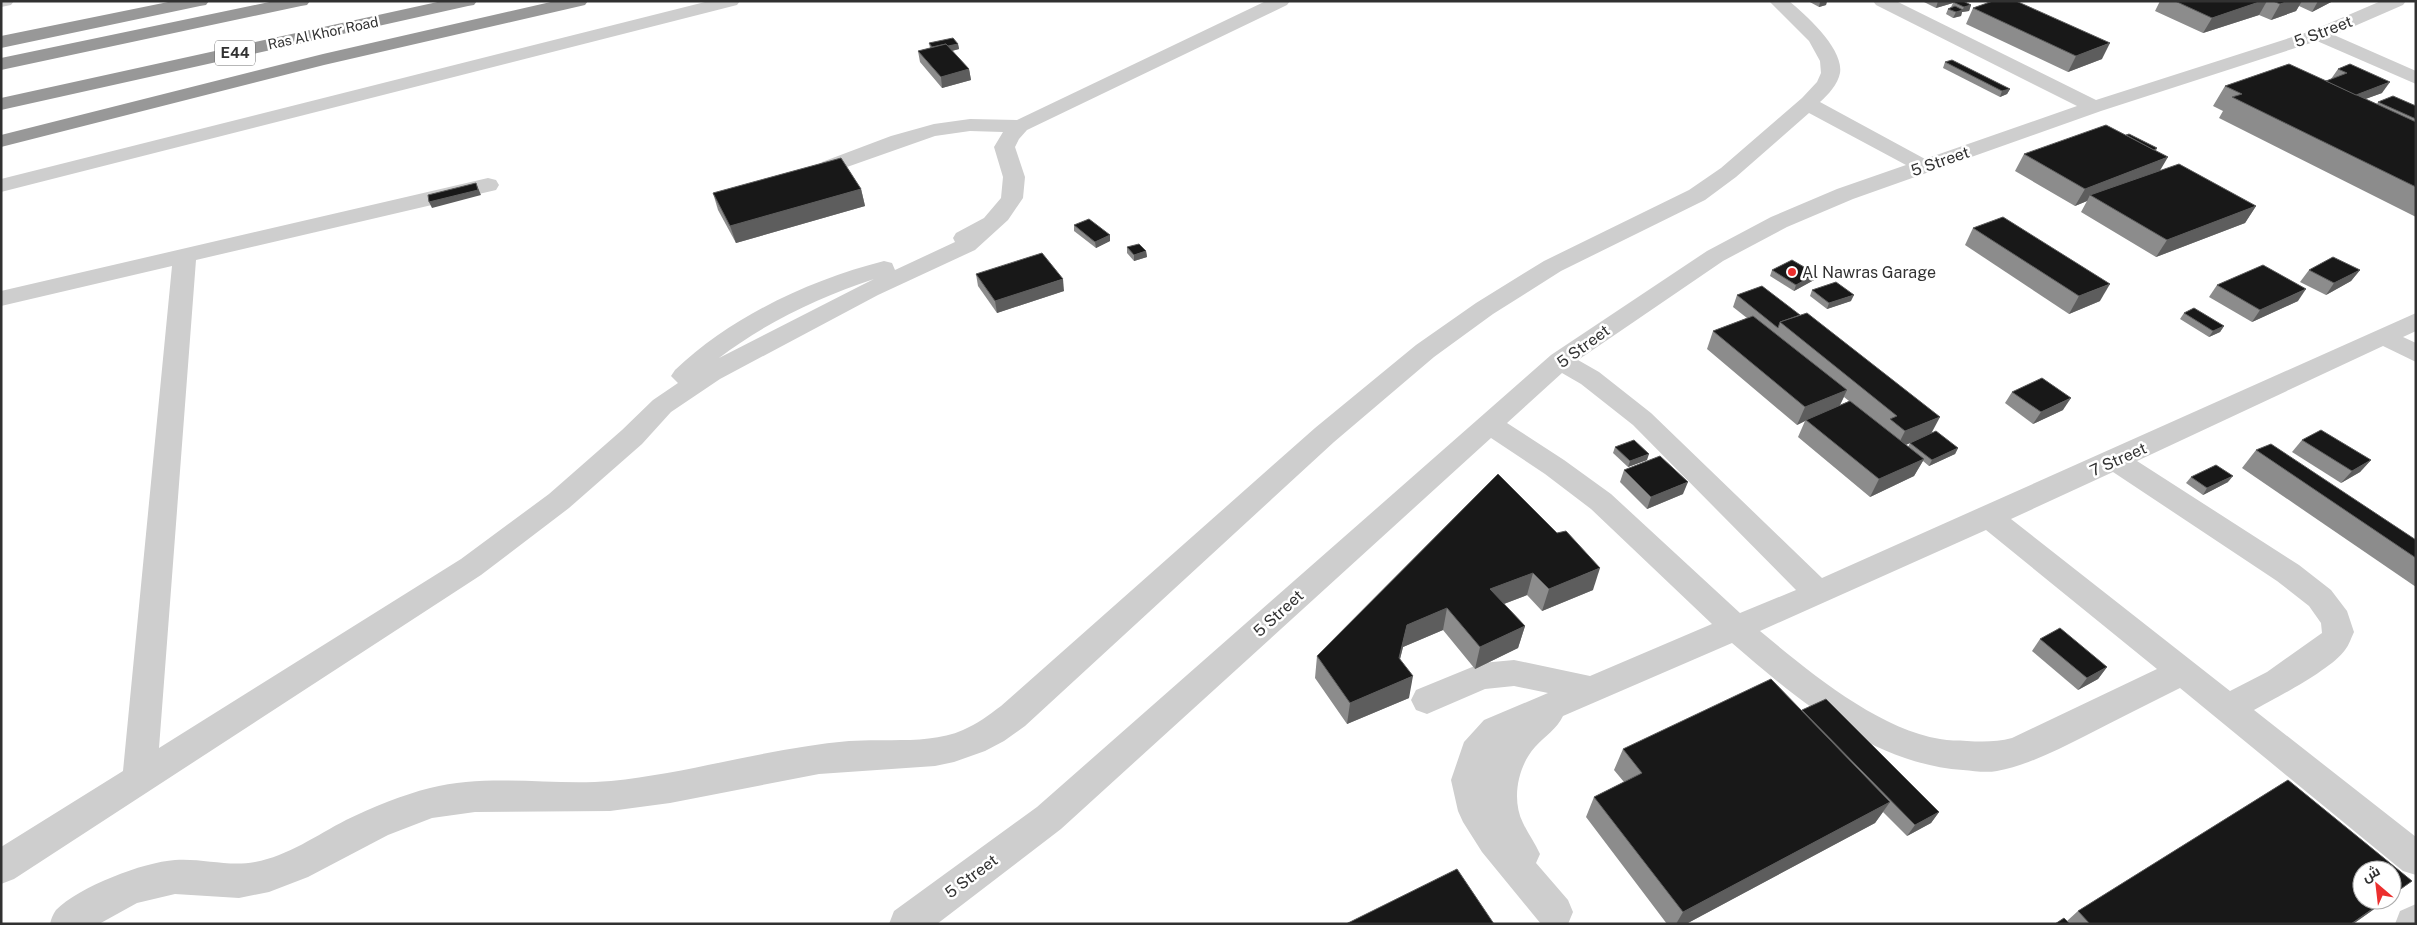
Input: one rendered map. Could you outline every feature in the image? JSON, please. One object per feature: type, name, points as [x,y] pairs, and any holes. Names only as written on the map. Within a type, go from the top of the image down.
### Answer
[{"type":"highway","points":[[1,42],[200,1]]},
{"type":"highway","name":"E44","points":[[1,64],[301,1]]},
{"type":"highway","name":"Ras Al Khor Road","points":[[1,104],[468,1]]},
{"type":"highway","points":[[1,130],[323,60],[579,1]]},
{"type":"highway","points":[[1,141],[323,60]]},
{"type":"street","points":[[1,2],[5,1]]},
{"type":"street","points":[[1,186],[731,1]]},
{"type":"street","points":[[1,867],[420,600],[517,534],[597,468],[662,406],[737,358],[870,290],[967,245],[1002,214],[1012,195],[1014,177],[1005,153],[1005,146],[1008,139],[1020,126],[1281,1]]},
{"type":"street","points":[[68,924],[101,902],[147,883],[169,878],[189,877],[230,882],[255,879],[282,871],[308,860],[381,820],[433,803],[485,797],[559,799],[610,796],[662,789],[769,766],[822,758],[944,751],[981,738],[1013,716],[1325,433],[1405,365],[1454,329],[1529,280],[1587,248],[1651,219],[1699,194],[1719,180],[1806,103],[1826,83],[1831,68],[1830,60],[1820,43],[1778,1]]},
{"type":"street","points":[[1882,1],[2094,107]]},
{"type":"street","name":"5 Street","points":[[907,924],[1049,818],[1560,361],[1653,296],[1715,256],[1787,219],[1845,194],[2094,107],[2318,35],[2397,1]]},
{"type":"street","points":[[2318,35],[2416,78]]},
{"type":"street","points":[[1806,103],[1924,166]]},
{"type":"street","points":[[830,167],[884,146],[942,128],[970,125],[1020,126]]},
{"type":"street","points":[[1,299],[488,185]]},
{"type":"street","points":[[139,780],[185,256]]},
{"type":"street","name":"7 Street","points":[[1559,918],[1505,820],[1500,786],[1508,754],[1529,730],[1578,696],[1818,593],[2116,460],[2416,321]]},
{"type":"street","points":[[2383,336],[2416,354]]},
{"type":"street","points":[[1560,361],[1590,378],[1642,418],[1818,593]]},
{"type":"street","points":[[1489,425],[1535,452],[1574,480],[1615,514],[1737,628],[1819,696],[1863,725],[1913,747],[1964,756],[1991,757],[2034,745],[2182,672]]},
{"type":"street","points":[[2116,460],[2288,573],[2320,598],[2336,620],[2338,632],[2334,641],[2326,649],[2278,681],[2228,708]]},
{"type":"street","points":[[1988,516],[2416,859]]},
{"type":"street","points":[[1427,700],[1482,676],[1514,674],[1578,696]]},
{"type":"building","points":[[1963,1],[1971,5],[1964,7],[1953,2]]},
{"type":"building","points":[[1993,1],[2016,1],[2110,43],[2076,56],[1973,8]]},
{"type":"building","points":[[2175,1],[2262,1],[2212,18]]},
{"type":"building","points":[[2273,1],[2289,1],[2280,4]]},
{"type":"building","points":[[1955,6],[1963,10],[1956,12],[1948,9]]},
{"type":"building","points":[[953,38],[958,44],[932,47],[929,43]]},
{"type":"building","points":[[946,44],[969,69],[941,77],[918,51]]},
{"type":"building","points":[[1952,60],[2010,89],[2002,91],[1945,62]]},
{"type":"building","points":[[2289,64],[2416,122],[2416,187],[2232,97],[2242,94],[2225,86]]},
{"type":"building","points":[[2350,64],[2390,82],[2356,95],[2326,81],[2347,73],[2338,69]]},
{"type":"building","points":[[2393,96],[2416,106],[2416,119],[2378,102]]},
{"type":"building","points":[[2106,125],[2168,157],[2085,189],[2024,154]]},
{"type":"building","points":[[2129,134],[2157,148],[2154,150],[2126,135]]},
{"type":"building","points":[[841,158],[861,189],[730,226],[713,193]]},
{"type":"building","points":[[2179,164],[2256,206],[2167,240],[2090,195]]},
{"type":"building","points":[[476,183],[478,190],[429,202],[428,195]]},
{"type":"building","points":[[2003,217],[2110,284],[2079,296],[1973,228]]},
{"type":"building","points":[[1089,219],[1110,235],[1095,242],[1074,225]]},
{"type":"building","points":[[1139,244],[1146,251],[1134,255],[1127,247]]},
{"type":"building","points":[[1042,253],[1063,279],[995,301],[976,274]]},
{"type":"building","points":[[2333,257],[2360,270],[2334,283],[2309,270]]},
{"type":"building","points":[[1792,260],[1816,274],[1796,285],[1772,270]]},
{"type":"building","points":[[2263,265],[2306,289],[2260,310],[2217,285]]},
{"type":"building","points":[[1836,282],[1854,295],[1829,303],[1812,290]]},
{"type":"building","points":[[1762,286],[1800,315],[1780,322],[1778,328],[1737,295]]},
{"type":"building","points":[[2194,308],[2224,326],[2213,331],[2184,313]]},
{"type":"building","points":[[1807,313],[1940,417],[1905,431],[1890,419],[1897,416],[1780,322]]},
{"type":"building","points":[[1753,316],[1847,390],[1805,407],[1713,331]]},
{"type":"building","points":[[2042,378],[2071,398],[2041,412],[2012,392]]},
{"type":"building","points":[[1850,401],[1924,459],[1879,479],[1806,420]]},
{"type":"building","points":[[2321,430],[2371,460],[2352,471],[2302,440]]},
{"type":"building","points":[[1936,431],[1958,448],[1932,460],[1910,443]]},
{"type":"building","points":[[1634,440],[1649,454],[1630,461],[1615,447]]},
{"type":"building","points":[[2271,444],[2416,540],[2416,558],[2256,450]]},
{"type":"building","points":[[1660,456],[1688,482],[1651,497],[1624,470]]},
{"type":"building","points":[[2216,465],[2233,476],[2207,488],[2191,477]]},
{"type":"building","points":[[1498,474],[1557,533],[1566,531],[1600,568],[1549,589],[1533,573],[1490,589],[1525,626],[1480,647],[1447,608],[1407,625],[1399,658],[1413,676],[1350,703],[1317,656]]},
{"type":"building","points":[[2060,628],[2107,667],[2087,678],[2040,639]]},
{"type":"building","points":[[1771,679],[1890,802],[1683,912],[1594,797],[1642,773],[1623,749]]},
{"type":"building","points":[[1826,699],[1939,812],[1915,825],[1802,710]]},
{"type":"building","points":[[2288,780],[2386,860],[2352,860],[2352,910],[2371,910],[2351,924],[2090,924],[2078,911]]},
{"type":"building","points":[[1457,869],[1494,924],[1346,924]]},
{"type":"building","points":[[2402,873],[2412,881],[2402,888]]},
{"type":"building","points":[[2064,918],[2070,924],[2055,924]]},
{"type":"place","name":"Al Nawras Garage","points":[[1792,272]]}]
